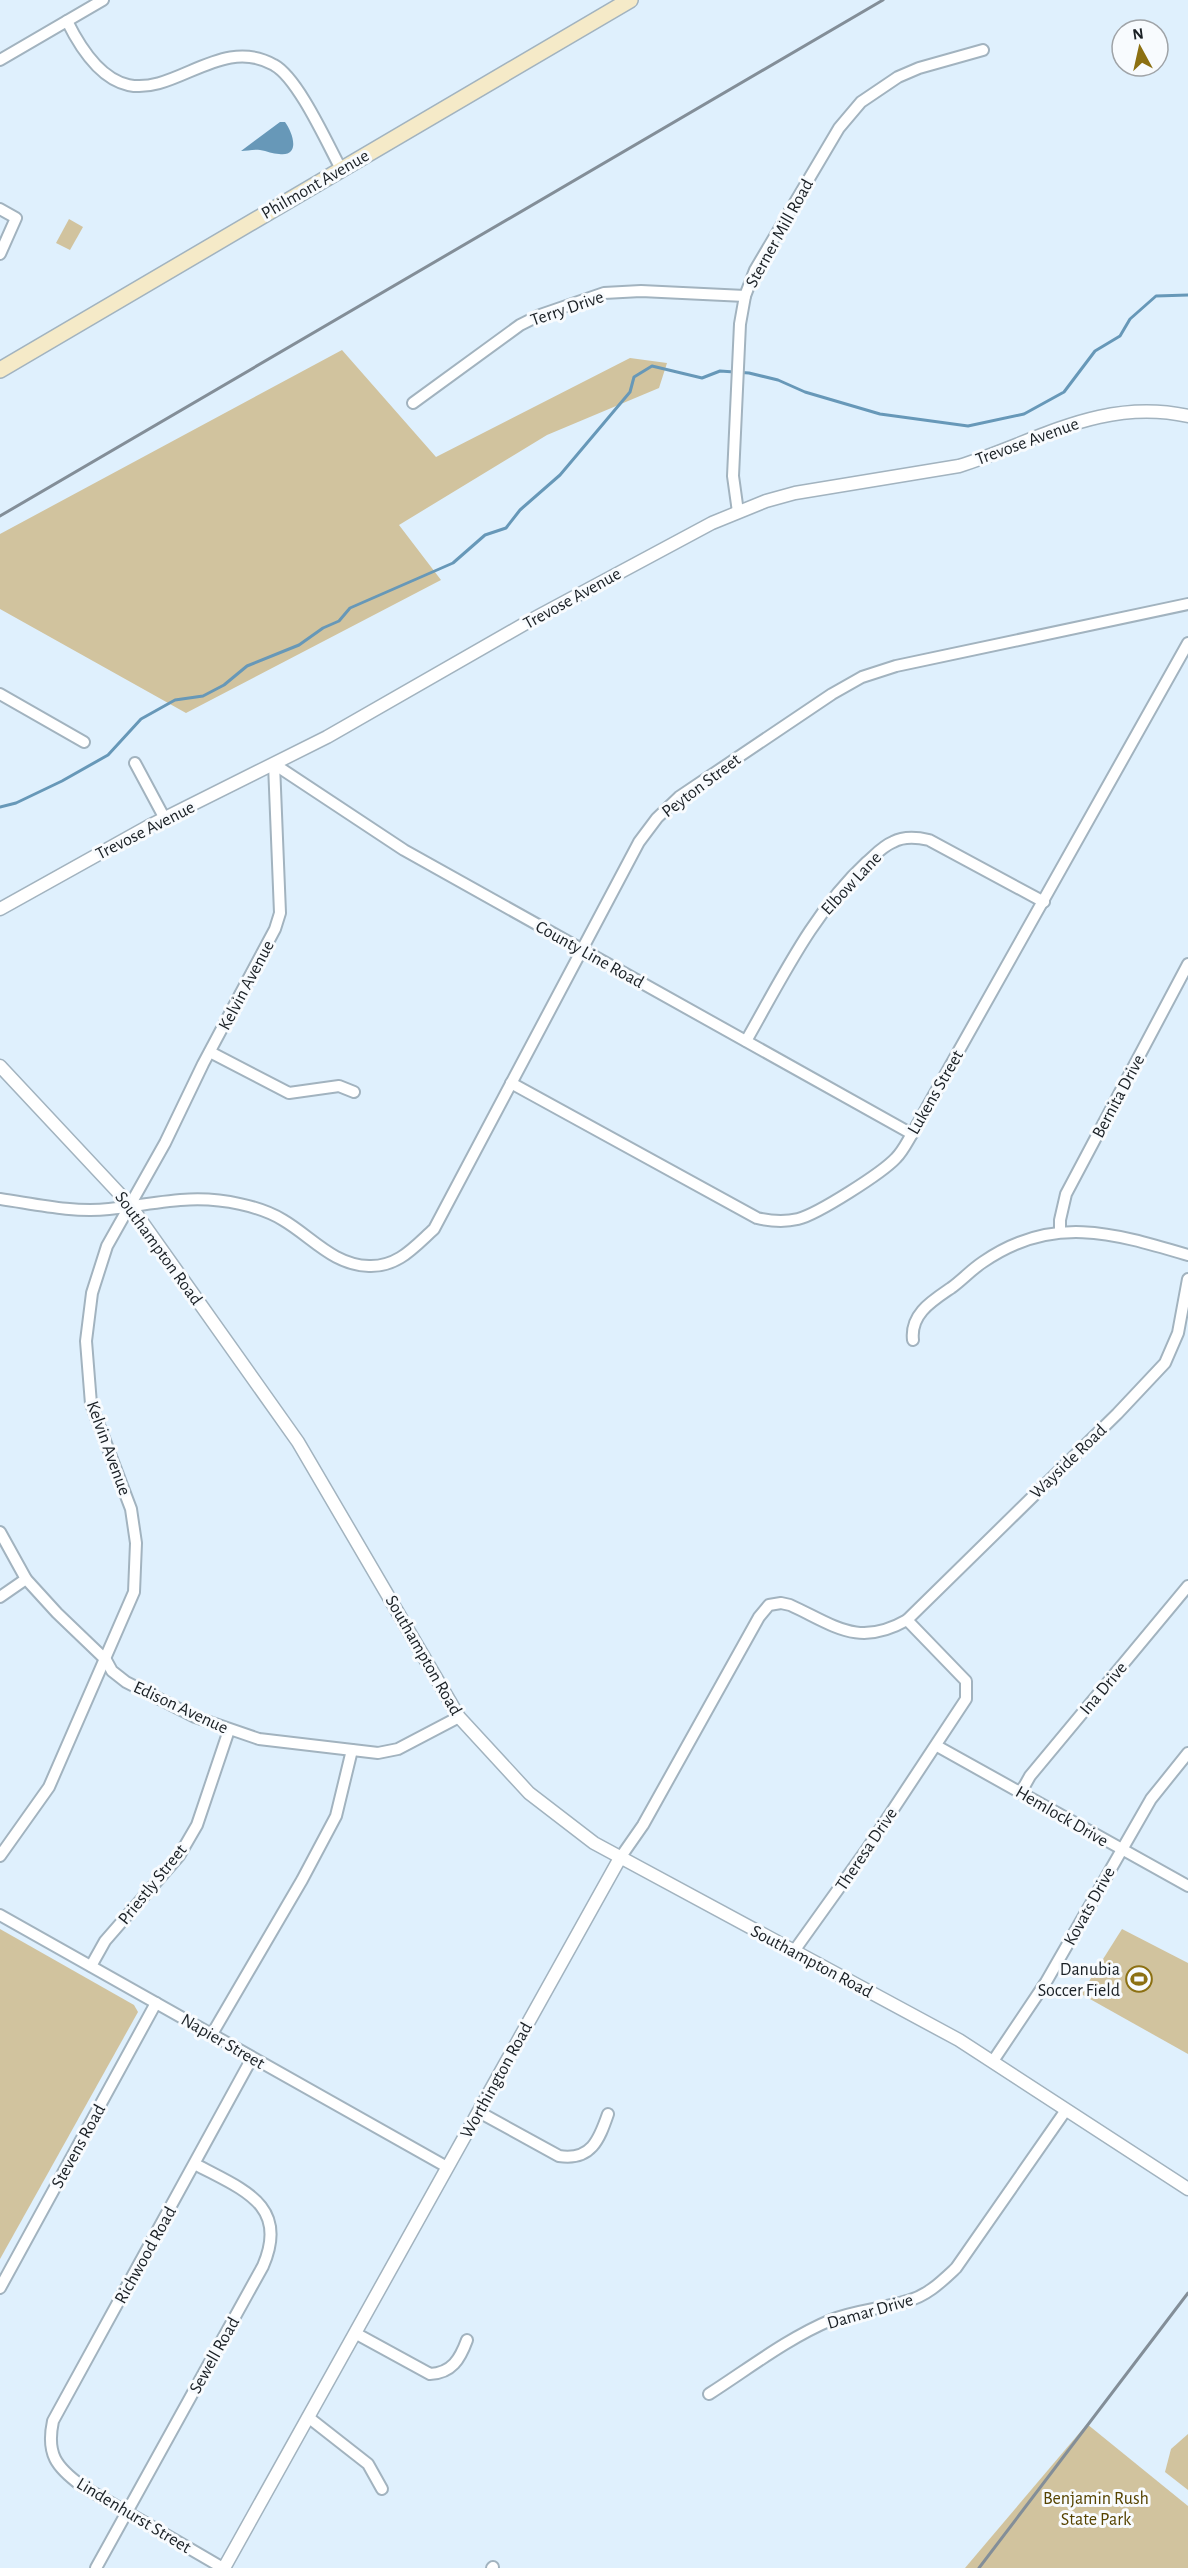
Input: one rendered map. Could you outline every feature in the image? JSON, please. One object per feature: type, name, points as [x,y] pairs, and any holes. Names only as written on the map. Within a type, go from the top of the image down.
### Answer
[{"type":"main road","name":"Philmont Avenue","points":[[0,370],[630,0]]},
{"type":"street","points":[[0,60],[104,0]]},
{"type":"street","points":[[68,21],[80,45],[94,65],[110,77],[128,85],[151,85],[178,78],[219,59],[261,59],[276,66],[291,81],[341,169]]},
{"type":"street","name":"Sterner Mill Road","points":[[738,512],[733,476],[740,324],[745,296],[764,253],[839,128],[853,110],[870,95],[898,77],[919,68],[983,50]]},
{"type":"street","points":[[0,209],[16,218],[0,254]]},
{"type":"street","name":"Terry Drive","points":[[413,403],[520,325],[540,315],[604,293],[632,291],[745,296]]},
{"type":"street","name":"Trevose Avenue","points":[[0,909],[165,819],[327,737],[603,580],[738,512],[795,493],[959,466],[983,459],[1063,426],[1105,415],[1152,412],[1188,416]]},
{"type":"street","name":"Peyton Street","points":[[130,1205],[193,1197],[240,1204],[281,1219],[337,1259],[354,1265],[388,1265],[401,1259],[434,1229],[639,842],[663,810],[853,681],[896,666],[1188,604]]},
{"type":"street","name":"Lukens Street","points":[[510,1083],[738,1209],[768,1221],[798,1219],[817,1211],[897,1158],[1044,902],[1188,643]]},
{"type":"street","points":[[0,694],[84,742]]},
{"type":"street","points":[[135,763],[165,819]]},
{"type":"street","name":"County Line Road","points":[[274,764],[404,850],[912,1134]]},
{"type":"street","name":"Kelvin Avenue","points":[[0,1856],[49,1787],[134,1592],[136,1543],[131,1509],[91,1404],[86,1341],[92,1293],[107,1246],[165,1143],[210,1052],[276,929],[280,914],[274,764]]},
{"type":"street","name":"Elbow Lane","points":[[746,1041],[801,944],[826,907],[861,868],[891,842],[910,837],[928,840],[1044,902]]},
{"type":"street","name":"Bernita Drive","points":[[1059,1231],[1066,1194],[1188,964]]},
{"type":"street","points":[[210,1052],[289,1093],[339,1086],[354,1092]]},
{"type":"street","name":"Southampton Road","points":[[0,1066],[130,1205],[298,1442],[424,1653],[459,1717],[529,1793],[594,1844],[993,2061],[1188,2189]]},
{"type":"street","points":[[0,1199],[85,1210],[130,1205]]},
{"type":"street","points":[[913,1340],[913,1324],[924,1309],[964,1279],[982,1262],[1027,1240],[1059,1231],[1094,1232],[1118,1235],[1188,1255]]},
{"type":"street","name":"Wayside Road","points":[[907,1620],[1117,1414],[1165,1363],[1178,1333],[1188,1279]]},
{"type":"street","name":"Edison Avenue","points":[[0,1532],[27,1579],[57,1613],[106,1660],[112,1671],[126,1682],[195,1717],[259,1739],[378,1753],[398,1749],[459,1717]]},
{"type":"street","points":[[0,1597],[27,1579]]},
{"type":"street","name":"Ina Drive","points":[[1021,1792],[1030,1776],[1188,1586]]},
{"type":"street","name":"Worthington Road","points":[[223,2568],[620,1858],[643,1825],[759,1617],[769,1605],[779,1603],[790,1605],[842,1631],[855,1634],[882,1631],[907,1620]]},
{"type":"street","name":"Theresa Drive","points":[[794,1952],[937,1746],[966,1699],[966,1680],[907,1620]]},
{"type":"street","name":"Priestly Street","points":[[91,1966],[105,1941],[179,1856],[185,1846],[197,1825],[229,1730]]},
{"type":"street","name":"Hemlock Drive","points":[[937,1746],[1188,1886]]},
{"type":"street","points":[[212,2034],[302,1880],[336,1816],[352,1750]]},
{"type":"street","name":"Kovats Drive","points":[[993,2061],[1046,1982],[1120,1850],[1151,1800],[1188,1754]]},
{"type":"street","name":"Napier Street","points":[[0,1916],[447,2167]]},
{"type":"street","name":"Stevens Road","points":[[0,2288],[156,2003]]},
{"type":"street","name":"Richwood Road","points":[[53,2455],[50,2437],[53,2421],[252,2058]]},
{"type":"street","name":"Damar Drive","points":[[709,2394],[808,2331],[852,2313],[909,2301],[941,2283],[956,2268],[1066,2110]]},
{"type":"street","points":[[479,2112],[560,2156],[571,2158],[589,2152],[608,2114]]},
{"type":"street","name":"Sewell Road","points":[[96,2568],[272,2247],[270,2224],[260,2204],[243,2190],[195,2164]]},
{"type":"street","points":[[355,2333],[430,2374],[440,2373],[451,2367],[467,2340]]},
{"type":"street","points":[[308,2417],[368,2464],[382,2489]]},
{"type":"street","name":"Lindenhurst Street","points":[[53,2455],[61,2470],[68,2476],[223,2568]]},
{"type":"green space","points":[[69,219],[83,227],[70,250],[56,243]]},
{"type":"green space","points":[[342,350],[436,457],[630,358],[667,363],[659,388],[547,435],[399,525],[441,580],[186,713],[0,609],[0,534]]},
{"type":"green space","points":[[0,1929],[134,2005],[138,2012],[0,2259]]},
{"type":"green space","name":"Danubia Soccer Field","points":[[1122,1929],[1188,1963],[1188,2054],[1081,1994]]},
{"type":"green space","name":"Benjamin Rush State Park","points":[[1087,2424],[1188,2506],[1188,2568],[965,2568]]},
{"type":"green space","points":[[1188,2434],[1188,2490],[1165,2472],[1171,2449]]},
{"type":"water","points":[[280,122],[285,122],[291,132],[293,148],[290,152],[279,154],[257,150],[241,151]]},
{"type":"waterway","points":[[0,807],[16,803],[62,781],[108,755],[141,719],[175,700],[203,696],[224,685],[247,666],[299,645],[323,628],[339,621],[350,608],[453,563],[485,535],[506,528],[520,510],[560,475],[630,392],[634,377],[652,366],[702,378],[720,371],[749,373],[778,380],[805,392],[880,414],[968,426],[1024,414],[1064,392],[1095,351],[1120,336],[1130,319],[1156,296],[1188,295]]},
{"type":"railway","points":[[0,516],[883,0]]},
{"type":"railway","points":[[979,2568],[1188,2293]]},
{"type":"place","name":"Danubia Soccer Field","points":[[1139,1979]]}]
